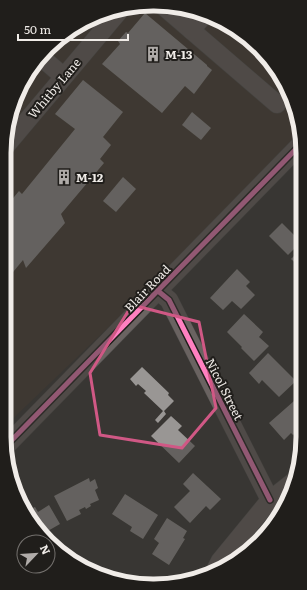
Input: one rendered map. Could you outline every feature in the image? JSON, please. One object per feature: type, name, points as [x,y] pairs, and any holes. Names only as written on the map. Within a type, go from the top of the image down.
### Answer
[{"type":"street","points":[[171,12],[277,104]]},
{"type":"street","name":"Whitby Lane","points":[[12,139],[114,17]]},
{"type":"street","points":[[191,30],[200,19]]},
{"type":"street","points":[[45,61],[64,76]]},
{"type":"street","name":"Blair Road","points":[[11,441],[296,149]]},
{"type":"street","name":"Nicol Street","points":[[158,291],[169,300],[270,500]]},
{"type":"street","points":[[219,563],[270,500],[286,487]]},
{"type":"highlighted area","points":[[132,305],[199,322],[216,408],[182,448],[100,435],[90,373]]},
{"type":"shaded area","points":[[144,11],[163,11],[190,16],[217,26],[240,40],[261,60],[277,82],[285,99],[295,136],[166,272],[11,420],[11,144],[16,117],[22,99],[35,74],[46,60],[67,40],[82,30],[99,22],[117,16]]},
{"type":"building","name":"M-13","points":[[145,13],[212,70],[194,94],[185,86],[162,113],[102,64],[120,44],[118,41],[126,32],[128,33]]},
{"type":"building","name":"M-12","points":[[83,80],[123,112],[103,137],[111,145],[100,159],[104,163],[61,214],[65,223],[26,268],[23,260],[11,275],[11,201],[19,191],[22,194],[75,129],[55,114]]},
{"type":"building","points":[[192,112],[211,128],[201,140],[182,125]]},
{"type":"building","points":[[123,177],[136,189],[116,212],[103,201]]},
{"type":"building","points":[[282,223],[296,237],[296,247],[288,255],[269,236]]},
{"type":"building","points":[[296,254],[296,264],[291,259]]},
{"type":"building","points":[[237,269],[250,282],[246,286],[255,295],[241,309],[232,301],[223,310],[210,298]]},
{"type":"building","points":[[244,314],[263,332],[259,337],[269,346],[254,361],[227,332]]},
{"type":"building","points":[[268,353],[296,381],[279,397],[262,380],[259,384],[249,373]]},
{"type":"building","points":[[142,367],[169,393],[168,395],[174,401],[164,411],[166,414],[158,423],[155,420],[163,411],[144,393],[146,391],[138,384],[136,386],[130,379]]},
{"type":"building","points":[[296,399],[296,433],[293,435],[291,433],[284,440],[269,423]]},
{"type":"building","points":[[171,416],[182,426],[178,430],[195,446],[179,463],[151,436]]},
{"type":"building","points":[[193,473],[221,499],[210,510],[206,506],[190,523],[174,507],[190,491],[183,484]]},
{"type":"building","points":[[89,478],[90,482],[95,479],[98,488],[95,490],[99,500],[90,504],[91,506],[86,509],[85,507],[79,510],[81,514],[67,521],[54,496]]},
{"type":"building","points":[[125,494],[158,515],[143,539],[130,531],[132,527],[112,514]]},
{"type":"building","points":[[49,505],[60,524],[47,531],[31,509],[35,507],[38,512]]},
{"type":"building","points":[[167,518],[187,531],[183,538],[185,539],[169,565],[152,554],[159,543],[154,539]]},
{"type":"cycle path","points":[[11,441],[296,149]]},
{"type":"cycle path","points":[[158,291],[169,300],[270,500]]},
{"type":"place","name":"M-13","points":[[153,54]]},
{"type":"place","name":"M-12","points":[[64,177]]}]
